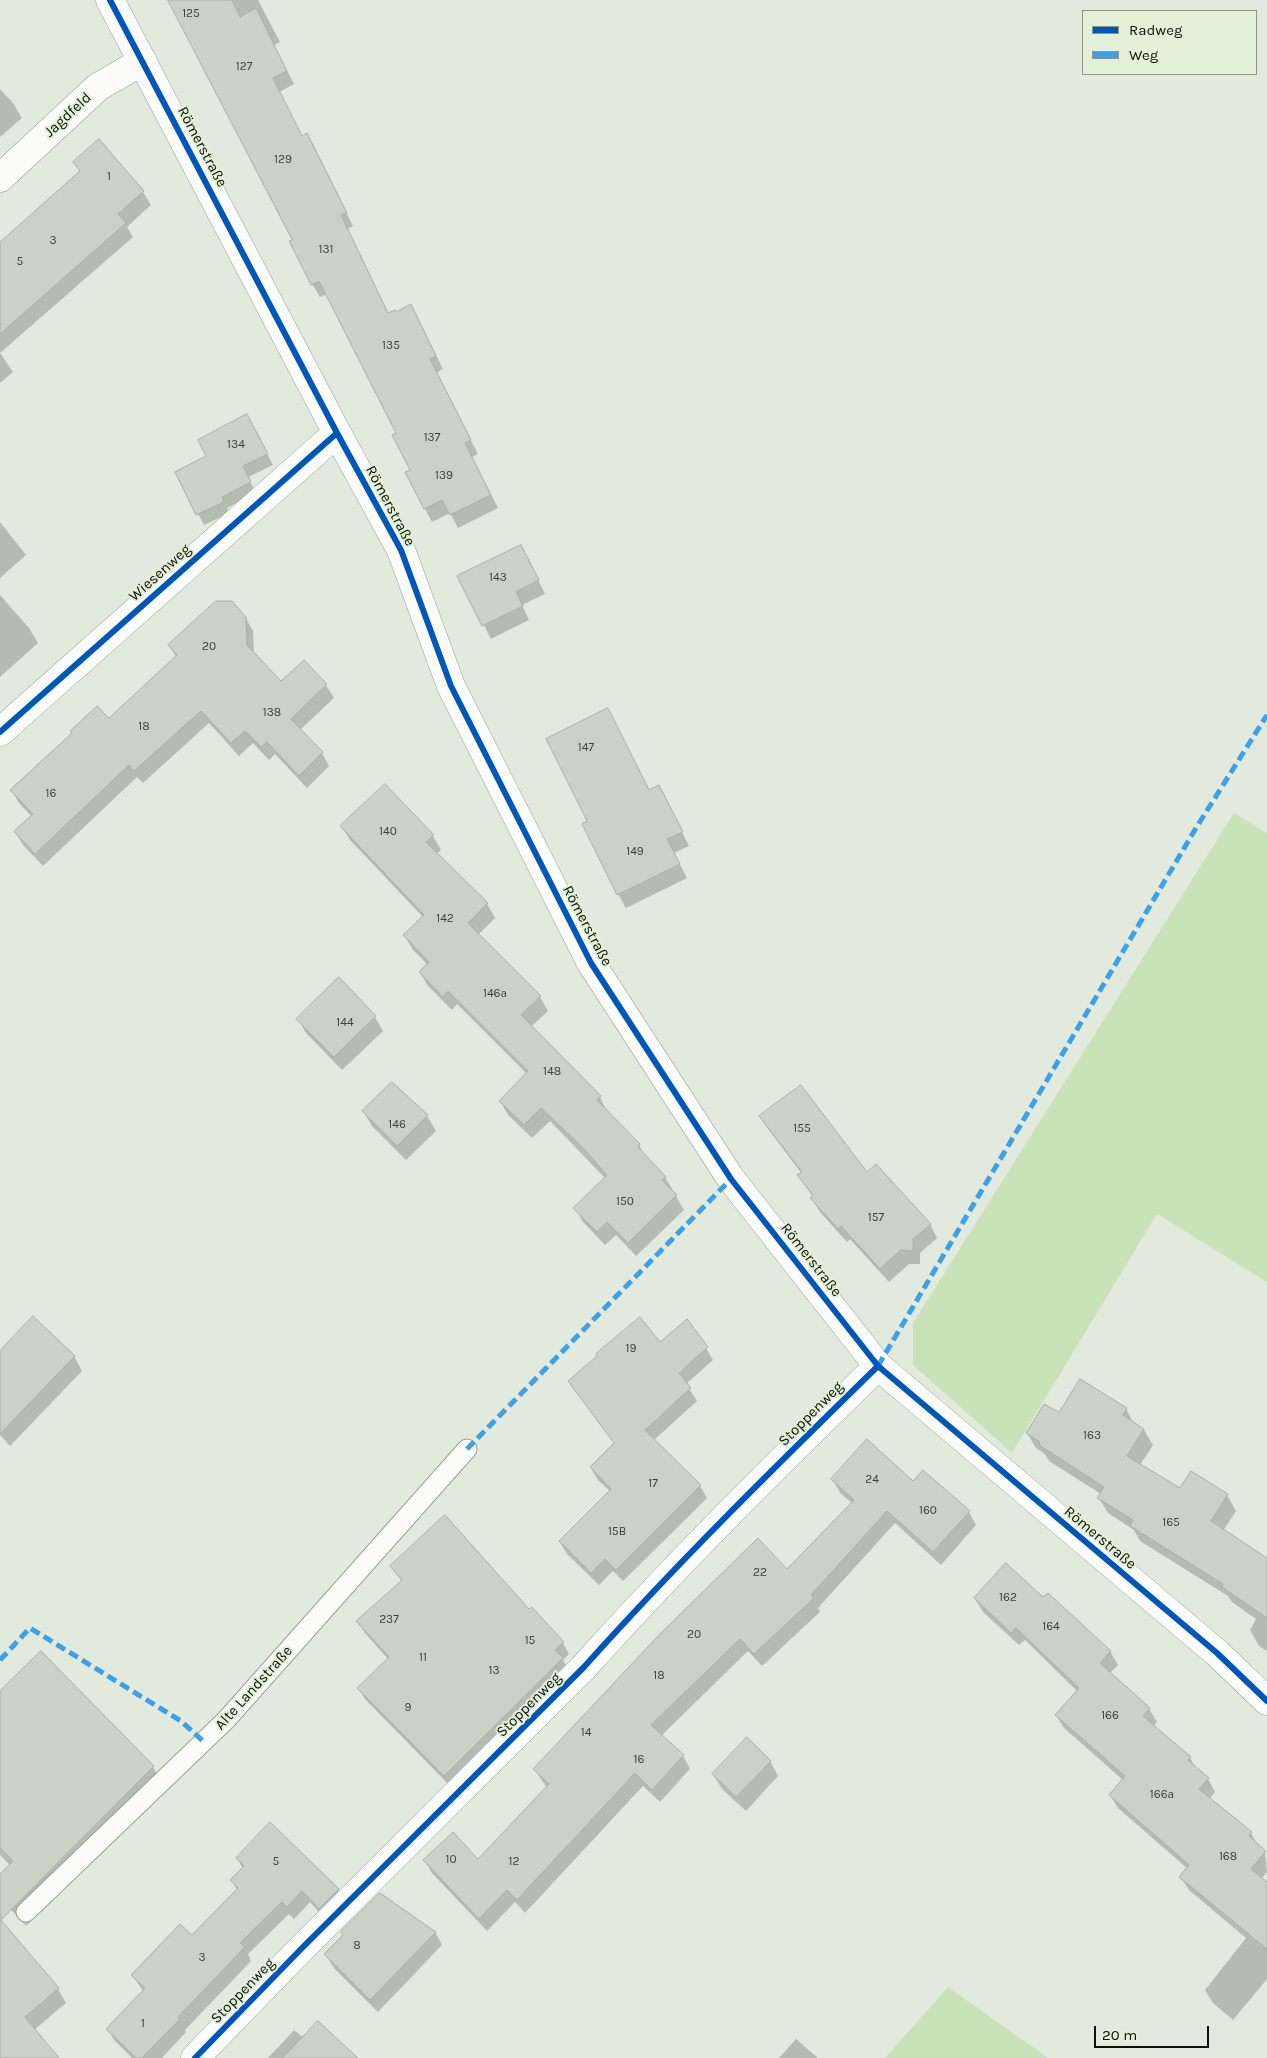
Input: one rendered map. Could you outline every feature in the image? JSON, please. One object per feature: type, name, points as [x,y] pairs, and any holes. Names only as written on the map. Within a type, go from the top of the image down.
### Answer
[{"type":"street","name":"Römerstraße","points":[[110,0],[336,433],[401,550],[451,686],[591,963],[730,1179],[878,1366],[1216,1653],[1267,1701]]},
{"type":"street","name":"Jagdfeld","points":[[0,178],[98,87],[142,61]]},
{"type":"street","name":"Wiesenweg","points":[[0,732],[336,433]]},
{"type":"street","name":"Stoppenweg","points":[[195,2058],[303,1947],[584,1667],[627,1619],[738,1504],[878,1366]]},
{"type":"lane","name":"Alte Landstraße","points":[[26,1912],[226,1720],[467,1449]]},
{"type":"green space","points":[[1234,813],[1267,833],[1267,1282],[1157,1214],[1012,1453],[913,1365],[913,1323]]},
{"type":"green space","points":[[948,1987],[1048,2058],[885,2058]]},
{"type":"building","points":[[168,0],[232,0],[240,17],[256,8],[287,71],[273,78],[302,136],[307,133],[347,213],[341,215],[388,313],[395,310],[396,312],[411,304],[436,356],[430,359],[471,440],[465,443],[491,495],[450,515],[442,500],[424,509],[405,472],[410,470],[392,435],[396,433],[319,281],[311,285],[289,241],[292,240]]},
{"type":"building","points":[[99,139],[144,191],[118,214],[126,223],[0,334],[0,242],[80,171],[73,162]]},
{"type":"building","points":[[247,414],[268,454],[243,466],[251,482],[222,497],[224,502],[196,515],[175,472],[206,456],[198,440]]},
{"type":"building","points":[[521,545],[539,580],[516,592],[523,606],[482,626],[457,576]]},
{"type":"building","points":[[216,601],[232,601],[246,617],[247,645],[281,681],[304,660],[327,684],[291,719],[323,752],[299,776],[267,742],[261,747],[245,731],[231,743],[201,711],[134,771],[129,765],[35,854],[14,831],[33,814],[10,790],[72,733],[70,731],[97,706],[109,718],[177,655],[168,645]]},
{"type":"building","points":[[608,708],[649,790],[659,785],[683,832],[667,839],[680,864],[617,895],[582,824],[587,821],[546,739]]},
{"type":"building","points":[[385,784],[434,835],[426,842],[488,903],[468,923],[541,996],[521,1015],[601,1096],[597,1100],[640,1144],[638,1147],[666,1177],[662,1180],[677,1195],[628,1243],[607,1222],[597,1232],[573,1208],[607,1175],[582,1147],[541,1108],[524,1125],[499,1101],[528,1071],[448,991],[443,997],[419,972],[429,962],[403,935],[424,915],[340,826]]},
{"type":"building","points":[[339,977],[376,1016],[334,1057],[296,1019]]},
{"type":"building","points":[[392,1082],[428,1115],[397,1146],[362,1111]]},
{"type":"building","points":[[801,1085],[867,1172],[876,1164],[931,1224],[913,1239],[913,1251],[901,1250],[880,1269],[841,1226],[838,1229],[810,1198],[813,1195],[797,1175],[802,1172],[759,1116]]},
{"type":"building","points":[[33,1316],[75,1356],[0,1434],[0,1351]]},
{"type":"building","points":[[640,1317],[660,1342],[687,1319],[708,1347],[679,1373],[691,1388],[645,1430],[701,1485],[616,1570],[605,1559],[591,1573],[559,1541],[611,1489],[590,1467],[614,1443],[568,1381],[597,1356],[596,1354]]},
{"type":"building","points":[[1080,1379],[1127,1408],[1123,1415],[1144,1429],[1127,1456],[1180,1488],[1191,1471],[1228,1494],[1211,1521],[1267,1558],[1267,1618],[1222,1587],[1223,1584],[1130,1526],[1133,1520],[1097,1498],[1104,1487],[1039,1445],[1040,1442],[1026,1433],[1044,1404],[1059,1412]]},
{"type":"building","points":[[867,1439],[913,1481],[923,1470],[970,1511],[933,1552],[887,1511],[811,1595],[814,1598],[754,1654],[740,1639],[651,1725],[684,1755],[652,1790],[635,1773],[517,1900],[507,1890],[479,1919],[423,1860],[453,1832],[478,1859],[549,1784],[533,1769],[660,1634],[758,1538],[787,1569],[854,1500],[831,1479]]},
{"type":"building","points":[[445,1515],[529,1609],[532,1607],[564,1642],[555,1650],[563,1658],[444,1776],[357,1688],[389,1657],[356,1621],[402,1580],[390,1566]]},
{"type":"building","points":[[1006,1563],[1043,1597],[1048,1593],[1111,1651],[1100,1663],[1150,1708],[1143,1716],[1191,1757],[1188,1760],[1209,1778],[1199,1789],[1252,1832],[1249,1836],[1266,1851],[1251,1869],[1267,1882],[1267,1949],[1179,1877],[1189,1865],[1109,1795],[1125,1776],[1055,1715],[1079,1688],[1016,1628],[1011,1633],[974,1598]]},
{"type":"building","points":[[41,1651],[154,1766],[1,1920],[59,1988],[25,2017],[59,2058],[0,2058],[0,1874],[13,1861],[0,1848],[0,1691]]},
{"type":"building","points":[[747,1737],[771,1761],[736,1797],[712,1774]]},
{"type":"building","points":[[270,1822],[339,1889],[319,1909],[302,1891],[287,1907],[282,1902],[240,1943],[245,1947],[178,2017],[180,2019],[142,2058],[136,2058],[106,2029],[145,1988],[131,1975],[180,1924],[192,1935],[238,1888],[230,1880],[244,1866],[236,1858]]},
{"type":"building","points":[[380,1893],[436,1932],[370,2000],[324,1954],[343,1935],[341,1932]]},
{"type":"building","points":[[318,2021],[358,2058],[283,2058]]},
{"type":"marked path","points":[[878,1366],[1196,828],[1267,715]]},
{"type":"marked path","points":[[467,1449],[731,1179]]},
{"type":"marked path","points":[[0,1660],[30,1628],[181,1721],[204,1742]]},
{"type":"cycle path","points":[[110,0],[337,433],[401,550],[451,686],[591,963],[731,1179],[878,1366],[1217,1653],[1267,1701]]},
{"type":"cycle path","points":[[0,732],[337,433]]},
{"type":"cycle path","points":[[195,2058],[303,1947],[584,1667],[729,1514],[878,1366]]}]
